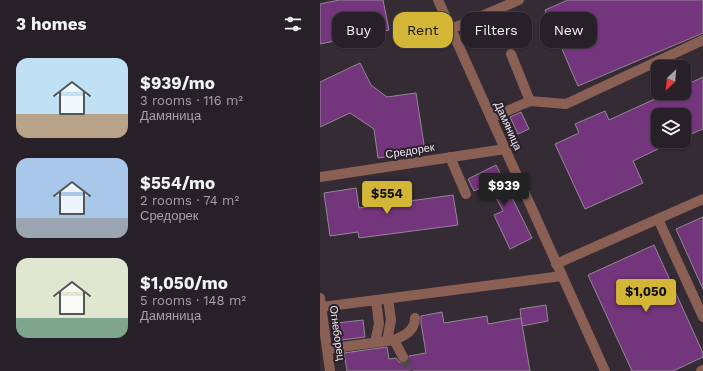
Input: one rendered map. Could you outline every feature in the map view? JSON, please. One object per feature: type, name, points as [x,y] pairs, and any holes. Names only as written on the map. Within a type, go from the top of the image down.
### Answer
[{"type":"street","name":"Дамяница","points":[[438,0],[443,12]]},
{"type":"street","points":[[453,28],[519,0]]},
{"type":"street","name":"Дамяница","points":[[453,33],[556,264],[606,371]]},
{"type":"street","points":[[491,118],[530,101],[566,104],[703,40]]},
{"type":"street","points":[[511,54],[530,101]]},
{"type":"street","name":"Средорек","points":[[320,177],[505,149]]},
{"type":"street","points":[[450,157],[466,194]]},
{"type":"street","points":[[556,264],[703,199]]},
{"type":"street","points":[[658,219],[703,317]]},
{"type":"street","points":[[321,303],[388,299],[562,276]]},
{"type":"street","points":[[388,299],[391,320],[390,340],[403,357]]},
{"type":"street","points":[[375,342],[379,324],[376,300]]},
{"type":"street","name":"Огнеборец","points":[[321,303],[330,371]]},
{"type":"street","points":[[327,349],[390,340],[404,336],[415,324],[415,318]]},
{"type":"building","points":[[339,0],[383,0],[389,30],[385,31],[385,12],[332,12],[332,42],[320,44],[320,4]]},
{"type":"building","points":[[568,0],[703,0],[703,33],[578,86],[562,48],[597,48],[597,12],[546,12],[545,10]]},
{"type":"building","points":[[360,63],[371,85],[387,97],[416,93],[425,151],[378,158],[374,129],[350,113],[320,127],[320,82]]},
{"type":"building","points":[[703,77],[703,129],[691,134],[691,108],[651,108],[651,148],[658,149],[633,161],[643,183],[585,209],[555,144],[579,133],[575,124],[605,111],[609,120],[653,100],[691,100],[691,83]]},
{"type":"building","points":[[521,112],[529,129],[518,134],[510,117]]},
{"type":"building","points":[[496,165],[532,238],[510,249],[494,215],[503,211],[489,184],[474,191],[468,179]]},
{"type":"building","points":[[356,188],[359,208],[453,195],[458,225],[359,238],[358,232],[330,236],[324,193]]},
{"type":"building","points":[[703,217],[703,289],[676,229]]},
{"type":"building","points":[[654,245],[703,353],[703,357],[673,371],[632,371],[588,275]]},
{"type":"building","points":[[546,305],[548,321],[522,326],[520,309]]},
{"type":"building","points":[[442,312],[444,323],[487,316],[488,324],[521,318],[530,371],[347,371],[344,353],[387,347],[389,359],[396,358],[399,362],[403,363],[408,361],[409,356],[426,353],[421,316]]},
{"type":"building","points":[[363,320],[365,337],[338,340],[336,323]]},
{"type":"tunnel","points":[[403,357],[412,371]]}]
